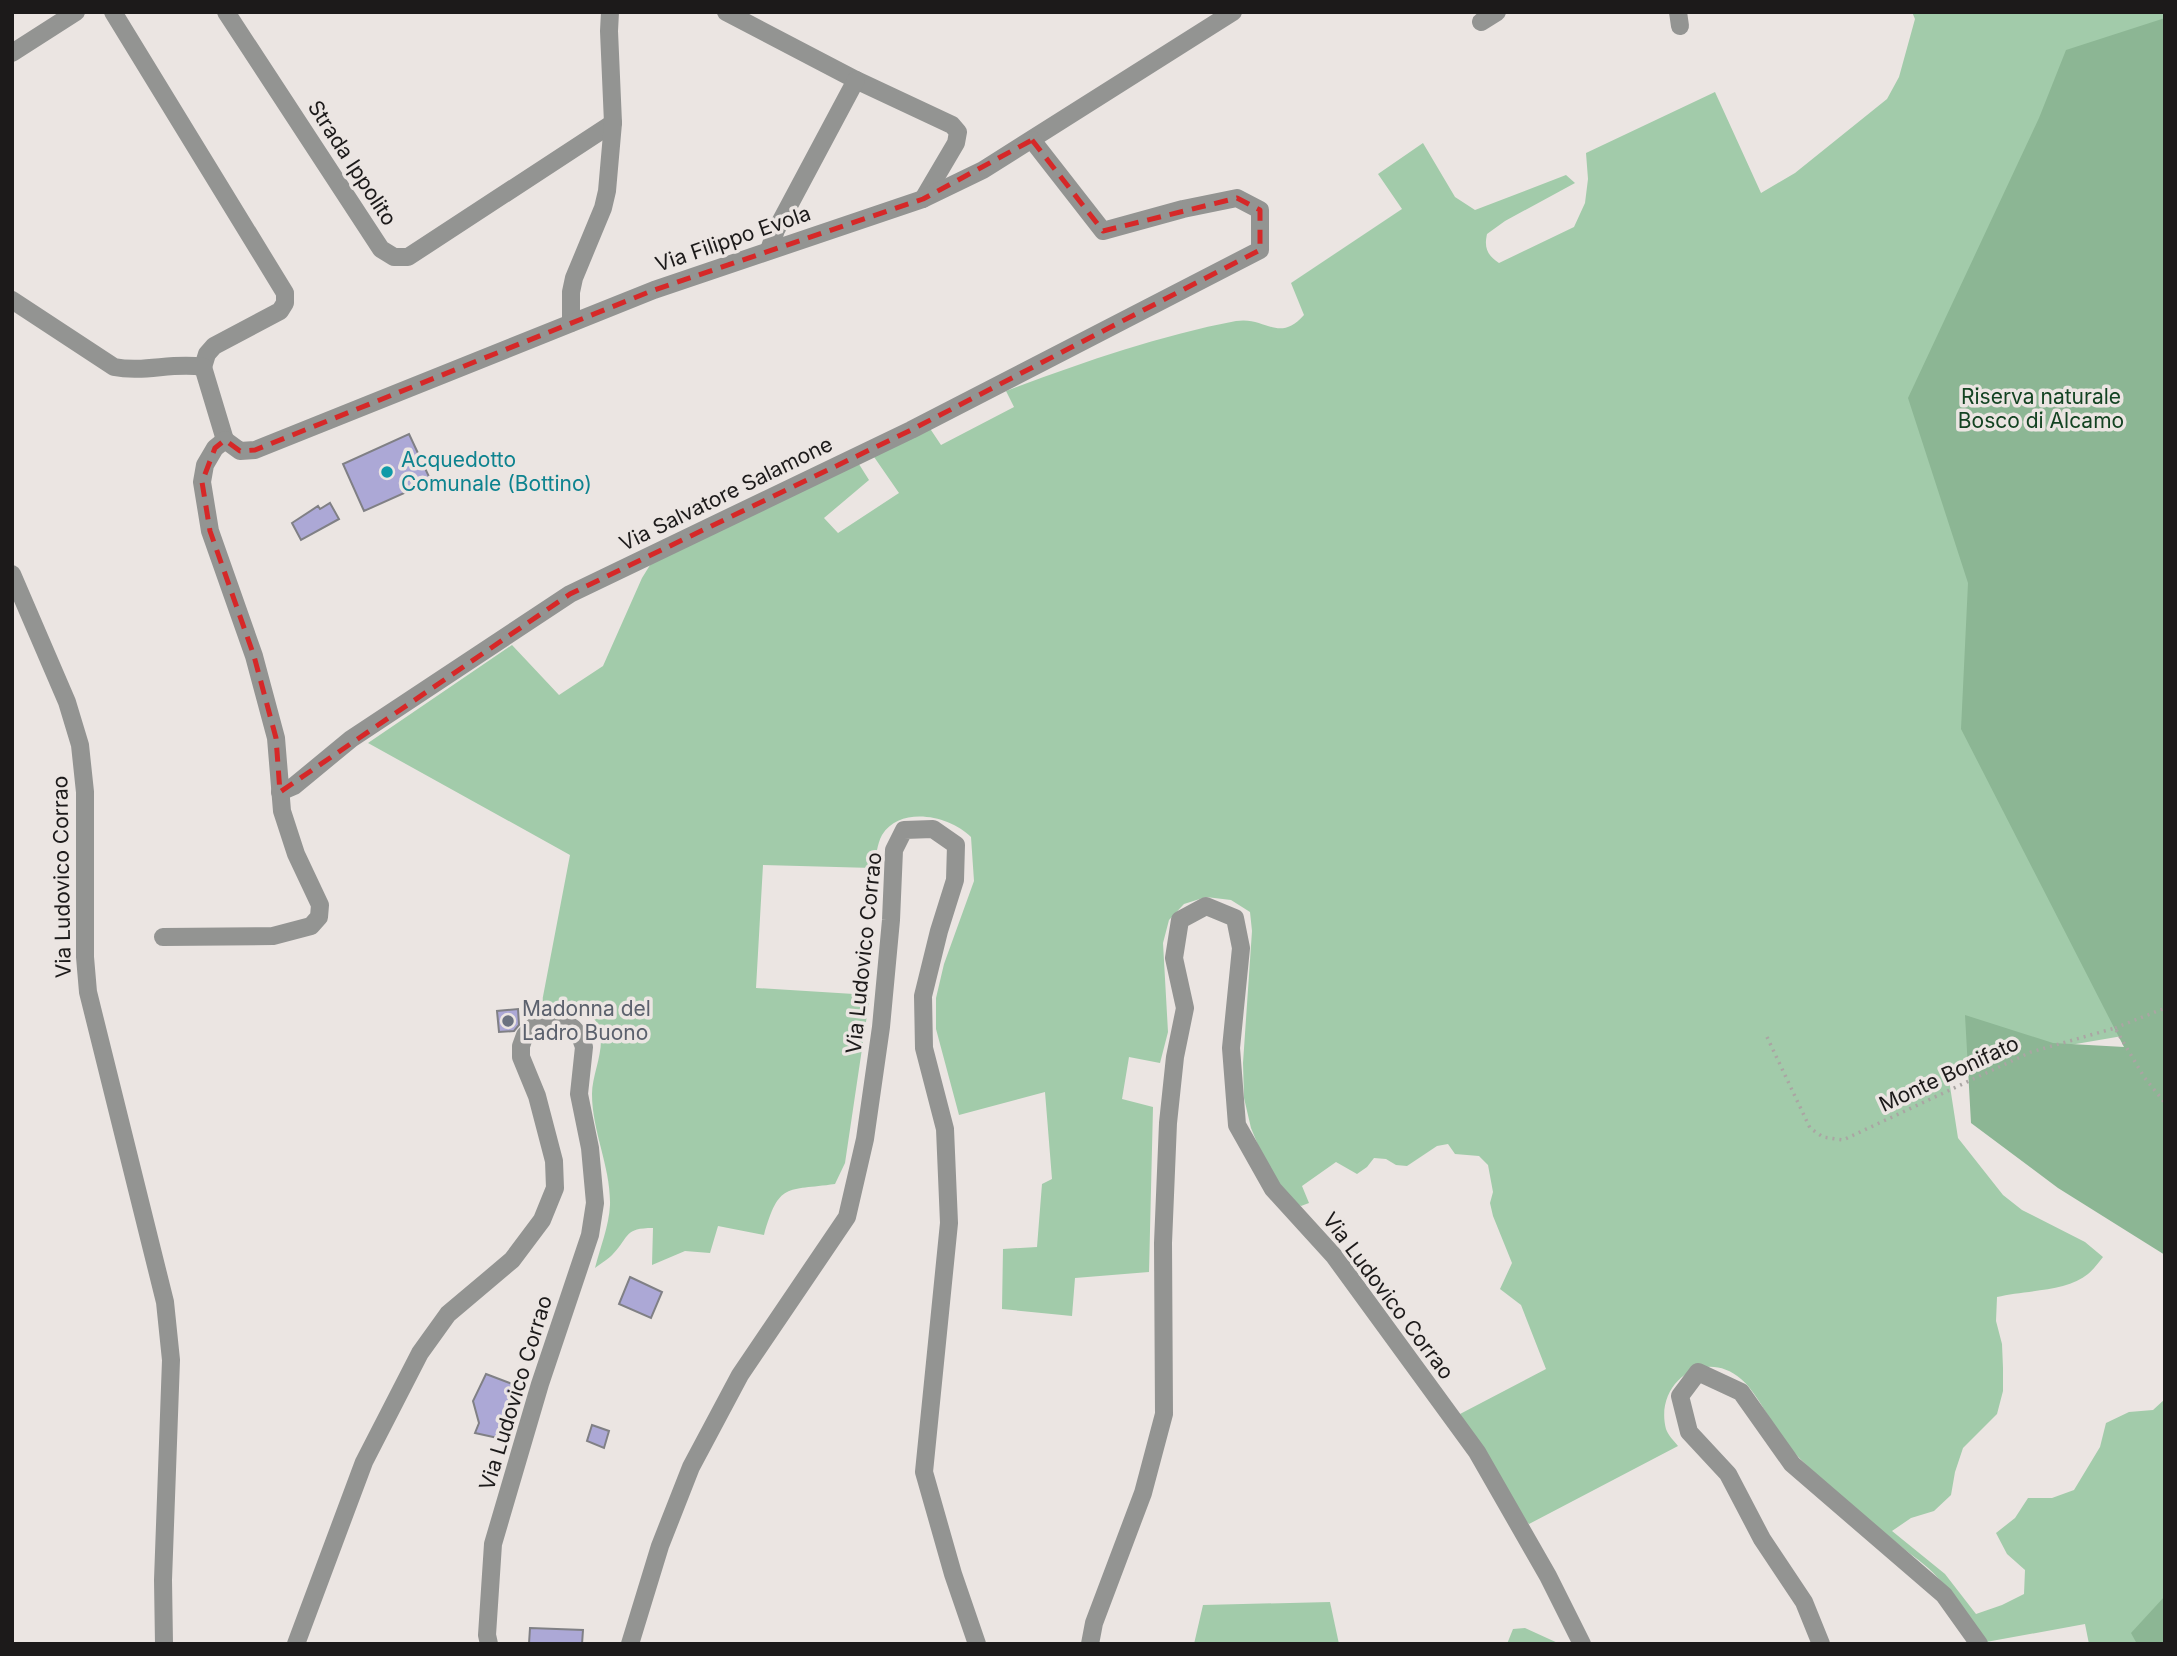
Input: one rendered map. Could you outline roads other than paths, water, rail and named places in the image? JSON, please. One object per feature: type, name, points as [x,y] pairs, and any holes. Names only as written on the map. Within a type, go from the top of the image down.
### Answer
[{"type":"street","points":[[12,53],[76,12]]},
{"type":"street","points":[[113,12],[285,293],[285,303],[279,311],[214,346],[207,354],[203,367],[225,440],[215,448],[205,465],[202,482],[210,531],[254,656],[275,738],[282,811],[296,854],[320,905],[319,917],[312,926],[273,936],[163,937]]},
{"type":"street","name":"Strada Ippolito","points":[[226,12],[380,249],[394,257],[408,257],[613,123]]},
{"type":"street","points":[[571,323],[574,278],[603,208],[607,191],[613,123],[610,12]]},
{"type":"street","points":[[726,12],[856,80],[952,125],[958,132],[956,143],[923,199]]},
{"type":"street","name":"Via Filippo Evola","points":[[225,440],[240,451],[255,450],[666,286],[923,199],[983,170],[1233,12]]},
{"type":"street","points":[[1481,22],[1497,12]]},
{"type":"street","points":[[769,250],[776,230],[856,80]]},
{"type":"street","name":"Via Salvatore Salamone","points":[[280,792],[295,786],[351,739],[570,594],[911,430],[1260,250],[1260,210],[1237,198],[1183,209],[1103,231],[1032,140]]},
{"type":"street","points":[[12,300],[114,367],[133,371],[184,364],[203,367]]},
{"type":"street","name":"Via Ludovico Corrao","points":[[12,574],[67,702],[79,745],[85,792],[85,957],[88,992],[165,1302],[171,1360],[163,1580],[164,1644]]},
{"type":"street","name":"Via Ludovico Corrao","points":[[630,1644],[660,1546],[691,1467],[740,1375],[848,1217],[865,1139],[881,1027],[891,920],[894,850],[904,830],[933,829],[956,845],[956,880],[939,931],[923,996],[924,1048],[945,1129],[949,1223],[924,1472],[953,1574],[977,1644]]},
{"type":"street","name":"Via Ludovico Corrao","points":[[1090,1644],[1094,1623],[1143,1493],[1164,1414],[1163,1243],[1168,1123],[1175,1057],[1185,1008],[1174,958],[1180,920],[1206,906],[1235,918],[1241,948],[1231,1048],[1237,1125],[1273,1189],[1334,1256],[1477,1452],[1548,1576],[1582,1644]]},
{"type":"street","name":"Via Ludovico Corrao","points":[[296,1644],[364,1462],[420,1353],[448,1314],[512,1259],[542,1220],[555,1188],[554,1161],[537,1096],[521,1057],[521,1045],[525,1035],[533,1027],[553,1020],[564,1022],[573,1028],[584,1047],[579,1094],[590,1148],[595,1203],[590,1235],[540,1384],[493,1544],[487,1634],[489,1644]]},
{"type":"street","points":[[1821,1644],[1804,1602],[1762,1539],[1728,1474],[1689,1432],[1680,1396],[1698,1372],[1741,1391],[1792,1464],[1944,1595],[1979,1644]]},
{"type":"place","name":"Acquedotto Comunale (Bottino)","points":[[387,472]]},
{"type":"place","name":"Madonna del Ladro Buono","points":[[508,1021]]},
{"type":"park label","name":"Riserva naturale Bosco di Alcamo","points":[[2041,409]]}]
